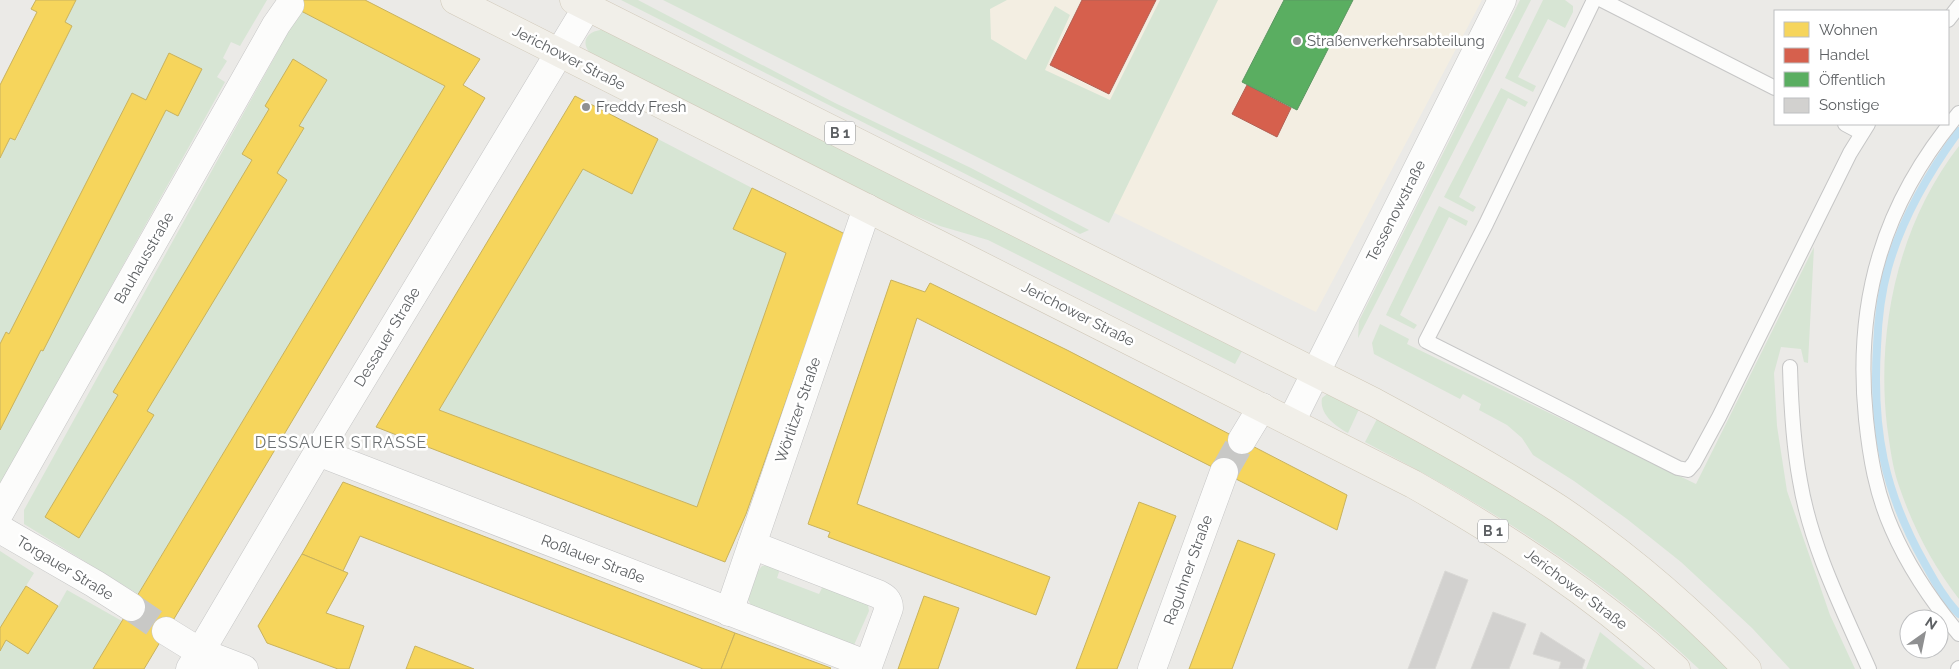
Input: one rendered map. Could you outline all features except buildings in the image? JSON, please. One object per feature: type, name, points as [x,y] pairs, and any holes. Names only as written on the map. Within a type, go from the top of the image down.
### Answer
[{"type":"main road","name":"Jerichower Straße","points":[[455,0],[1413,484],[1541,561],[1592,598],[1676,669]]},
{"type":"main road","name":"B 1","points":[[581,3],[1315,372],[1453,444],[1560,510],[1611,547],[1667,592],[1747,669]]},
{"type":"street","name":"Tessenowstraße","points":[[1291,422],[1502,0]]},
{"type":"street","name":"Dessauer Straße","points":[[195,661],[318,452],[559,53],[581,3]]},
{"type":"street","name":"Bauhausstraße","points":[[0,512],[276,25],[290,5]]},
{"type":"street","name":"Wörlitzer Straße","points":[[729,612],[867,208]]},
{"type":"street","points":[[1242,440],[1262,407]]},
{"type":"street","name":"Roßlauer Straße","points":[[318,452],[867,667]]},
{"type":"street","name":"Raguhner Straße","points":[[1152,669],[1224,472]]},
{"type":"street","name":"Torgauer Straße","points":[[0,529],[131,607]]},
{"type":"street","points":[[752,545],[878,594],[888,602],[889,608],[867,667]]},
{"type":"street","points":[[166,630],[195,661],[244,669]]},
{"type":"lane","points":[[1594,0],[1486,224],[1426,341],[1678,468],[1688,470],[1694,463],[1719,417],[1850,153],[1865,128],[1850,125]]},
{"type":"lane","points":[[1602,0],[1774,87]]},
{"type":"lane","points":[[1949,19],[1959,6]]},
{"type":"lane","points":[[1949,124],[1959,113]]},
{"type":"lane","points":[[1948,125],[1938,137],[1920,165],[1902,199],[1878,258],[1868,302],[1863,350],[1864,400],[1869,451],[1882,502],[1903,552],[1959,634]]},
{"type":"lane","points":[[1790,367],[1792,425],[1800,482],[1807,512],[1836,597],[1869,669]]},
{"type":"shaded area","points":[[681,0],[1482,0],[1316,312]]},
{"type":"green space","points":[[76,0],[267,0],[240,46],[231,42],[223,58],[227,61],[217,77],[225,82],[0,486],[0,158],[10,138],[16,140],[72,26],[65,22]]},
{"type":"green space","points":[[621,0],[638,0],[835,103],[971,168],[1089,230],[1080,234],[1015,199]]},
{"type":"green space","points":[[663,0],[1007,0],[990,9],[991,39],[1026,60],[1055,6],[1070,15],[1045,70],[1110,100],[1160,0],[1218,0],[1109,223]]},
{"type":"green space","points":[[1520,0],[1531,0],[1358,338],[1359,321]]},
{"type":"green space","points":[[1543,0],[1565,0],[1573,6],[1573,12],[1565,28],[1548,19],[1518,77],[1536,86],[1533,92],[1505,78]]},
{"type":"green space","points":[[298,9],[445,86],[138,594],[24,524],[24,510],[278,51]]},
{"type":"green space","points":[[605,30],[1242,351],[1235,364],[988,240],[940,226],[904,211],[590,53],[586,45],[587,38],[592,33]]},
{"type":"green space","points":[[1501,88],[1528,102],[1525,107],[1508,98],[1459,197],[1476,207],[1473,212],[1444,197]]},
{"type":"green space","points":[[658,139],[752,188],[734,229],[786,253],[697,507],[439,410],[583,169],[632,194]]},
{"type":"green space","points":[[1959,146],[1959,599],[1924,545],[1910,516],[1899,486],[1890,448],[1884,389],[1885,352],[1896,279],[1920,209],[1938,177]]},
{"type":"green space","points":[[1439,206],[1468,221],[1466,226],[1449,217],[1400,315],[1417,325],[1414,329],[1386,315]]},
{"type":"green space","points":[[1814,247],[1808,363],[1804,362],[1801,349],[1781,347],[1774,373],[1777,426],[1787,491],[1830,615],[1855,669],[1790,669],[1752,628],[1681,562],[1627,519],[1574,481],[1533,455],[1522,438],[1507,425],[1479,410],[1481,404],[1463,394],[1460,399],[1374,354],[1372,343],[1380,324],[1409,339],[1407,344],[1696,484]]},
{"type":"green space","points":[[1327,394],[1359,409],[1348,433],[1333,423],[1325,414],[1322,398]]},
{"type":"green space","points":[[1377,419],[1487,480],[1567,530],[1646,591],[1729,669],[1699,669],[1661,635],[1582,572],[1498,517],[1365,442]]},
{"type":"green space","points":[[0,551],[34,573],[0,628]]},
{"type":"green space","points":[[769,565],[780,569],[777,578],[819,594],[823,586],[868,605],[869,611],[854,645],[752,608],[748,599],[758,571],[762,566]]},
{"type":"green space","points":[[67,590],[122,621],[93,669],[0,669],[0,651],[6,640],[58,606]]},
{"type":"green space","points":[[1600,632],[1645,669],[1586,669]]},
{"type":"waterway","points":[[1959,131],[1917,196],[1894,249],[1880,307],[1876,377],[1879,433],[1890,486],[1911,537],[1945,597],[1959,614]]},
{"type":"tunnel","points":[[1224,472],[1242,440]]},
{"type":"tunnel","points":[[131,607],[166,631]]},
{"type":"place","name":"Straßenverkehrsabteilung","points":[[1297,41]]},
{"type":"place","name":"Freddy Fresh","points":[[586,107]]},
{"type":"district","name":"DESSAUER STRASSE","points":[[341,442]]}]
